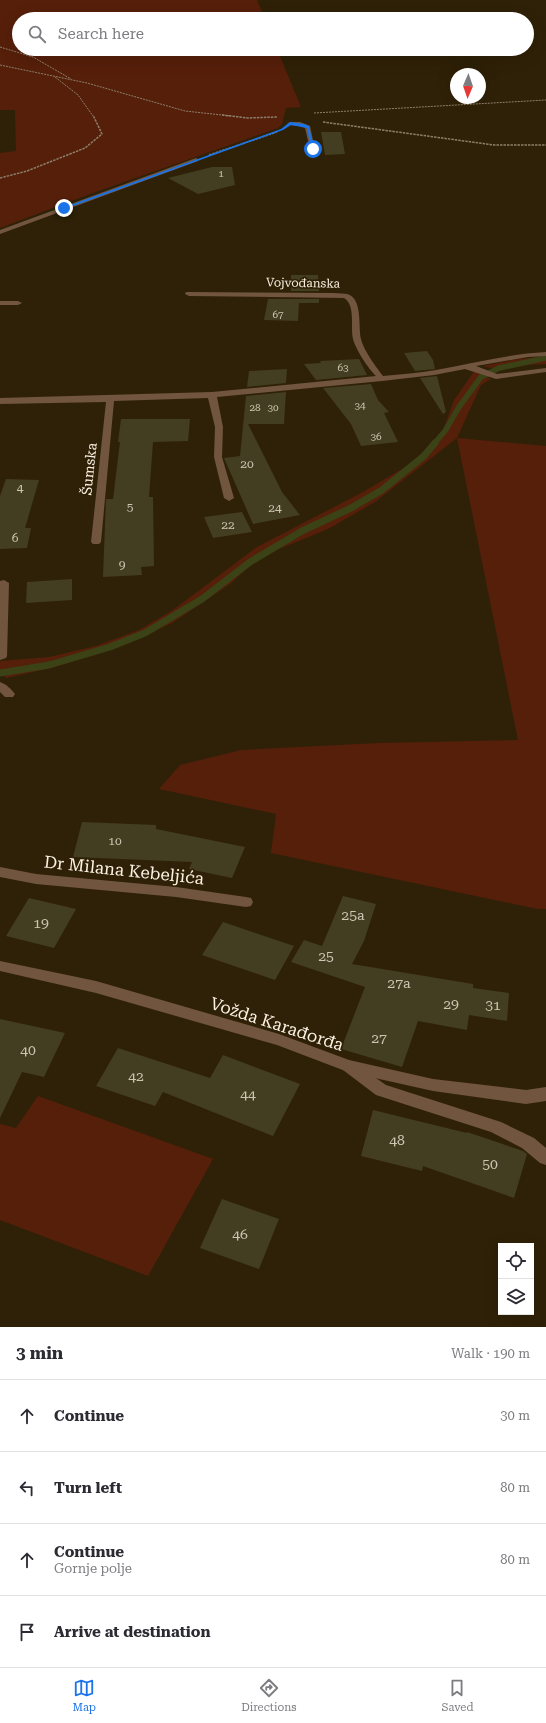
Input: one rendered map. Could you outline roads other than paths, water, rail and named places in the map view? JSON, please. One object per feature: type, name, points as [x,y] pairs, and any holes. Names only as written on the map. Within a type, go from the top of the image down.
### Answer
[{"type":"street","points":[[290,122],[308,127],[313,149]]},
{"type":"street","points":[[0,232],[196,160]]},
{"type":"street","name":"Vojvođanska","points":[[189,294],[346,296],[351,300],[354,308],[357,340],[373,368],[382,379]]},
{"type":"street","points":[[0,303],[18,303]]},
{"type":"street","points":[[0,401],[212,395],[434,373],[528,355],[546,354]]},
{"type":"street","points":[[462,367],[478,369],[496,377],[546,370]]},
{"type":"street","points":[[212,395],[219,427],[218,457],[229,498]]},
{"type":"street","name":"Šumska","points":[[96,542],[110,399]]},
{"type":"street","points":[[0,657],[2,656],[4,583]]},
{"type":"street","points":[[0,686],[9,694]]},
{"type":"street","name":"Dr Milana Kebeljića","points":[[0,872],[36,879],[176,892],[246,902]]},
{"type":"street","name":"Vožda Karađorđa","points":[[0,966],[96,987],[279,1040],[348,1066],[448,1087],[526,1096],[546,1094]]},
{"type":"street","points":[[348,1066],[380,1090],[495,1127],[528,1143],[546,1158]]},
{"type":"waterway","points":[[434,444],[445,431],[459,407],[481,377],[499,368],[546,358]]},
{"type":"waterway","points":[[0,673],[49,665],[110,647],[145,633],[202,599],[250,562],[302,531],[351,508],[382,490],[424,456],[435,443]]}]
